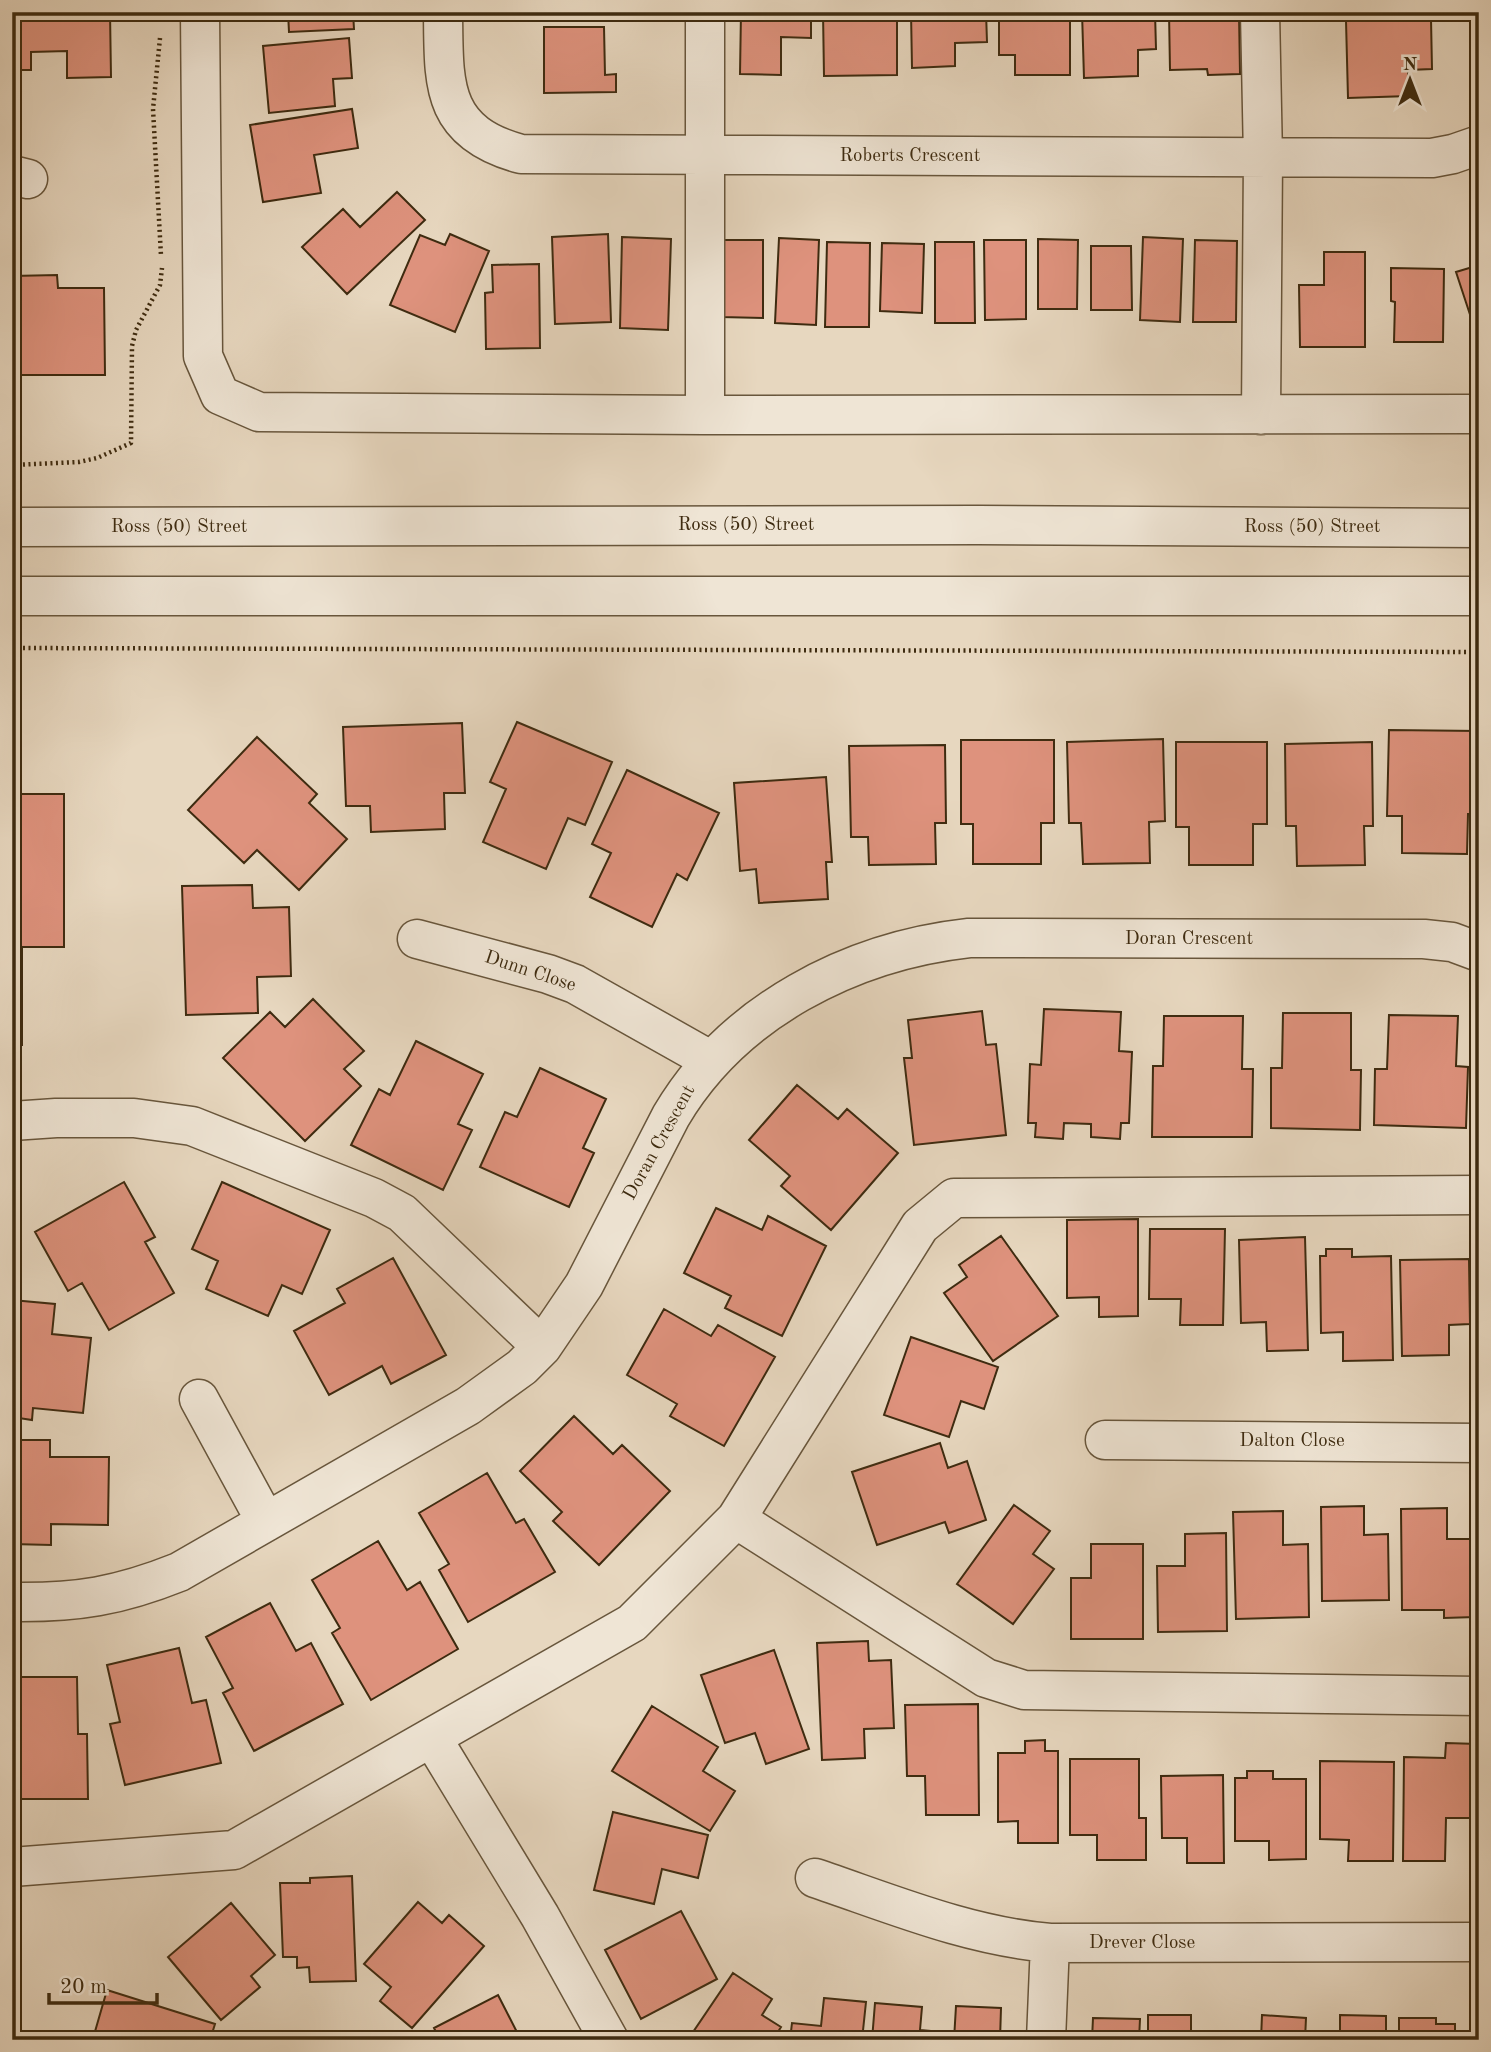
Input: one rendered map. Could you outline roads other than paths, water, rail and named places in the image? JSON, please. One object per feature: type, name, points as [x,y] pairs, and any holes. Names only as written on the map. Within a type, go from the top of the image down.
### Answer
[{"type":"street","points":[[200,12],[202,356],[220,395],[259,412],[705,415],[1479,414]]},
{"type":"street","name":"Roberts Crescent","points":[[443,12],[443,69],[447,92],[455,113],[471,130],[498,148],[521,154],[1432,158],[1453,155],[1479,145]]},
{"type":"street","points":[[705,12],[705,415]]},
{"type":"street","points":[[1261,12],[1261,415]]},
{"type":"street","name":"Ross (50) Street","points":[[12,527],[978,525],[1479,528]]},
{"type":"street","points":[[12,596],[1479,596]]},
{"type":"street","name":"Doran Crescent","points":[[12,1602],[61,1602],[106,1596],[142,1587],[179,1572],[468,1406],[522,1367],[565,1316],[602,1255],[686,1089],[710,1060],[736,1037],[776,1007],[824,978],[901,949],[969,938],[1424,939],[1452,942],[1479,952]]},
{"type":"street","name":"Dunn Close","points":[[417,939],[548,974],[575,984],[710,1060]]},
{"type":"street","points":[[12,1121],[134,1118],[192,1126],[374,1198],[402,1213],[541,1347]]},
{"type":"street","points":[[12,1867],[234,1850],[632,1623],[736,1519],[920,1226],[954,1198],[1479,1195]]},
{"type":"street","points":[[199,1399],[265,1522]]},
{"type":"street","name":"Dalton Close","points":[[1105,1440],[1479,1443]]},
{"type":"street","points":[[736,1519],[986,1678],[1024,1690],[1479,1696]]},
{"type":"street","points":[[432,1738],[540,1916],[609,2040]]},
{"type":"street","name":"Drever Close","points":[[815,1878],[975,1931],[1013,1940],[1049,1943],[1479,1942]]},
{"type":"street","points":[[1046,2040],[1049,1943]]}]
